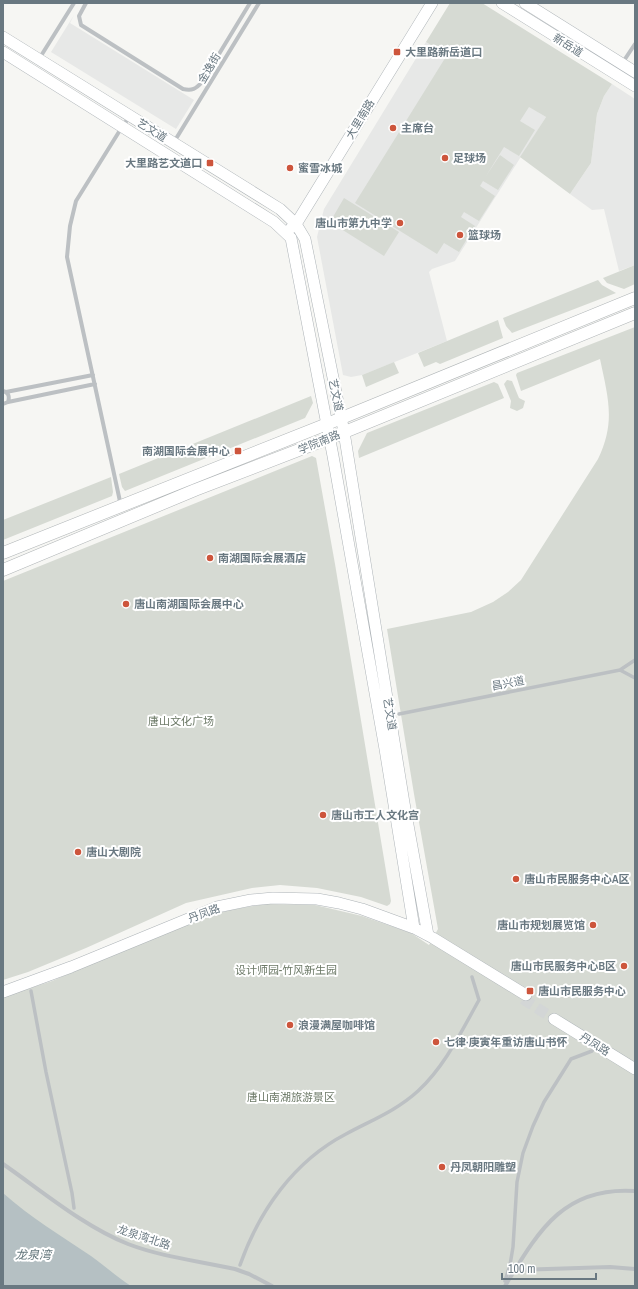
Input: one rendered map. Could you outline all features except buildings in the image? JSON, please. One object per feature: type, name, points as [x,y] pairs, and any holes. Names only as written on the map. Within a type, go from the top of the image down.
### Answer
[{"type":"main road","name":"大里南路","points":[[286,232],[296,224],[432,3]]},
{"type":"main road","name":"新岳道","points":[[502,3],[635,86]]},
{"type":"main road","name":"新岳道","points":[[525,3],[635,72]]},
{"type":"main road","name":"艺文道","points":[[3,37],[280,210],[296,224],[304,239],[344,432],[395,716],[404,803],[428,935]]},
{"type":"main road","name":"艺文道","points":[[3,52],[274,222],[291,238],[330,438],[380,721],[414,928]]},
{"type":"main road","name":"学院南路","points":[[3,553],[327,424],[635,298]]},
{"type":"main road","name":"学院南路","points":[[3,570],[195,490],[330,438],[635,313]]},
{"type":"main road","points":[[380,721],[395,716]]},
{"type":"main road","name":"丹凤路","points":[[3,992],[53,974],[217,907],[251,900],[273,898],[317,899],[362,909],[414,928],[428,935],[525,997],[427,939],[414,928]]},
{"type":"main road","name":"丹凤路","points":[[635,1063],[555,1016],[635,1069]]},
{"type":"street","points":[[39,59],[74,3]]},
{"type":"street","points":[[86,3],[79,16],[82,25],[183,89],[190,91],[197,89],[202,82],[250,3]]},
{"type":"street","name":"金逸街","points":[[173,143],[259,3]]},
{"type":"street","points":[[622,64],[635,44]]},
{"type":"street","points":[[121,506],[68,257],[70,226],[76,201],[130,116]]},
{"type":"street","points":[[4,391],[93,375]]},
{"type":"street","points":[[3,404],[95,384]]},
{"type":"street","points":[[4,391],[8,395],[8,402]]},
{"type":"street","points":[[635,660],[620,670],[635,678]]},
{"type":"street","name":"昌兴道","points":[[395,716],[620,670]]},
{"type":"street","points":[[240,1265],[247,1244],[260,1218],[279,1192],[302,1166],[322,1149],[345,1134],[380,1117],[402,1104],[422,1087],[437,1070],[479,1000],[472,977]]},
{"type":"street","points":[[31,990],[74,1208]]},
{"type":"street","points":[[505,1284],[514,1247],[517,1182],[532,1126],[544,1102],[571,1058],[592,1051]]},
{"type":"street","name":"龙泉湾北路","points":[[3,1164],[74,1213],[113,1237],[146,1250],[234,1269],[249,1274],[272,1286]]},
{"type":"street","points":[[505,1284],[544,1227],[558,1213],[573,1202],[601,1192],[617,1190],[635,1191]]},
{"type":"street","points":[[516,1270],[610,1267],[635,1269]]},
{"type":"shaded area","points":[[74,15],[70,23],[194,100],[176,129],[51,52]]},
{"type":"shaded area","name":"唐山市第九中学","points":[[426,42],[546,117],[455,261],[432,269],[429,272],[447,341],[362,375],[351,377],[343,375],[317,237],[324,209]]},
{"type":"shaded area","points":[[612,84],[635,99],[635,265],[619,271],[604,209],[592,210],[570,194],[591,163],[597,114],[604,96]]},
{"type":"green space","points":[[450,3],[482,3],[612,84],[604,96],[597,114],[591,163],[570,194],[520,157],[546,117],[529,107],[520,121],[535,130],[519,156],[504,147],[486,176],[500,155],[514,165],[498,190],[483,181],[480,186],[495,196],[479,221],[464,212],[461,217],[475,226],[459,252],[444,243],[437,254],[355,203],[447,55],[426,42]]},
{"type":"green space","points":[[344,198],[399,232],[384,256],[330,222]]},
{"type":"green space","points":[[635,265],[635,284],[624,289],[607,283],[603,278]]},
{"type":"green space","points":[[598,280],[602,285],[616,293],[512,333],[506,326],[503,318]]},
{"type":"green space","points":[[498,320],[503,338],[440,364],[436,362],[424,367],[418,353]]},
{"type":"green space","name":"唐山南湖旅游景区","points":[[635,327],[635,1286],[3,1286],[3,997],[52,981],[196,919],[230,910],[265,904],[315,905],[362,916],[411,933],[429,945],[438,929],[387,629],[471,612],[493,602],[508,592],[521,580],[598,459],[604,446],[607,433],[609,409],[606,385],[600,359],[521,391],[516,375],[517,373]]},
{"type":"green space","points":[[394,362],[399,373],[366,387],[362,375]]},
{"type":"green space","points":[[507,380],[512,381],[519,398],[525,401],[523,408],[517,411],[510,408],[511,401],[504,384]]},
{"type":"green space","points":[[494,382],[498,384],[504,398],[359,458],[358,451],[367,433]]},
{"type":"green space","points":[[311,396],[313,403],[305,418],[125,491],[122,487],[119,474]]},
{"type":"green space","name":"唐山文化广场","points":[[312,456],[316,458],[335,564],[391,901],[390,904],[387,906],[361,897],[317,888],[280,885],[252,888],[186,903],[86,948],[28,972],[3,980],[3,581]]},
{"type":"green space","points":[[111,477],[113,492],[112,496],[3,540],[3,520]]},
{"type":"water","name":"龙泉湾","points":[[3,1193],[57,1234],[91,1256],[131,1286],[3,1286]]},
{"type":"tunnel","points":[[523,999],[554,1019]]},
{"type":"place","name":"大里路新岳道口","points":[[397,52]]},
{"type":"place","name":"主席台","points":[[393,128]]},
{"type":"place","name":"足球场","points":[[445,158]]},
{"type":"place","name":"大里路艺文道口","points":[[210,163]]},
{"type":"place","name":"蜜雪冰城","points":[[290,168]]},
{"type":"place","name":"唐山市第九中学","points":[[400,223]]},
{"type":"place","name":"篮球场","points":[[460,235]]},
{"type":"place","name":"南湖国际会展中心","points":[[238,451]]},
{"type":"place","name":"南湖国际会展酒店","points":[[210,558]]},
{"type":"place","name":"唐山南湖国际会展中心","points":[[126,604]]},
{"type":"place","name":"唐山市工人文化宫","points":[[323,815]]},
{"type":"place","name":"唐山大剧院","points":[[78,852]]},
{"type":"place","name":"唐山市民服务中心A区","points":[[516,879]]},
{"type":"place","name":"唐山市规划展览馆","points":[[593,925]]},
{"type":"place","name":"唐山市民服务中心B区","points":[[624,966]]},
{"type":"place","name":"唐山市民服务中心","points":[[530,991]]},
{"type":"place","name":"浪漫满屋咖啡馆","points":[[290,1025]]},
{"type":"place","name":"七律·庚寅年重访唐山书怀","points":[[436,1042]]},
{"type":"place","name":"丹凤朝阳雕塑","points":[[442,1167]]},
{"type":"park label","name":"设计师园-竹风新生园","points":[[286,970]]}]
